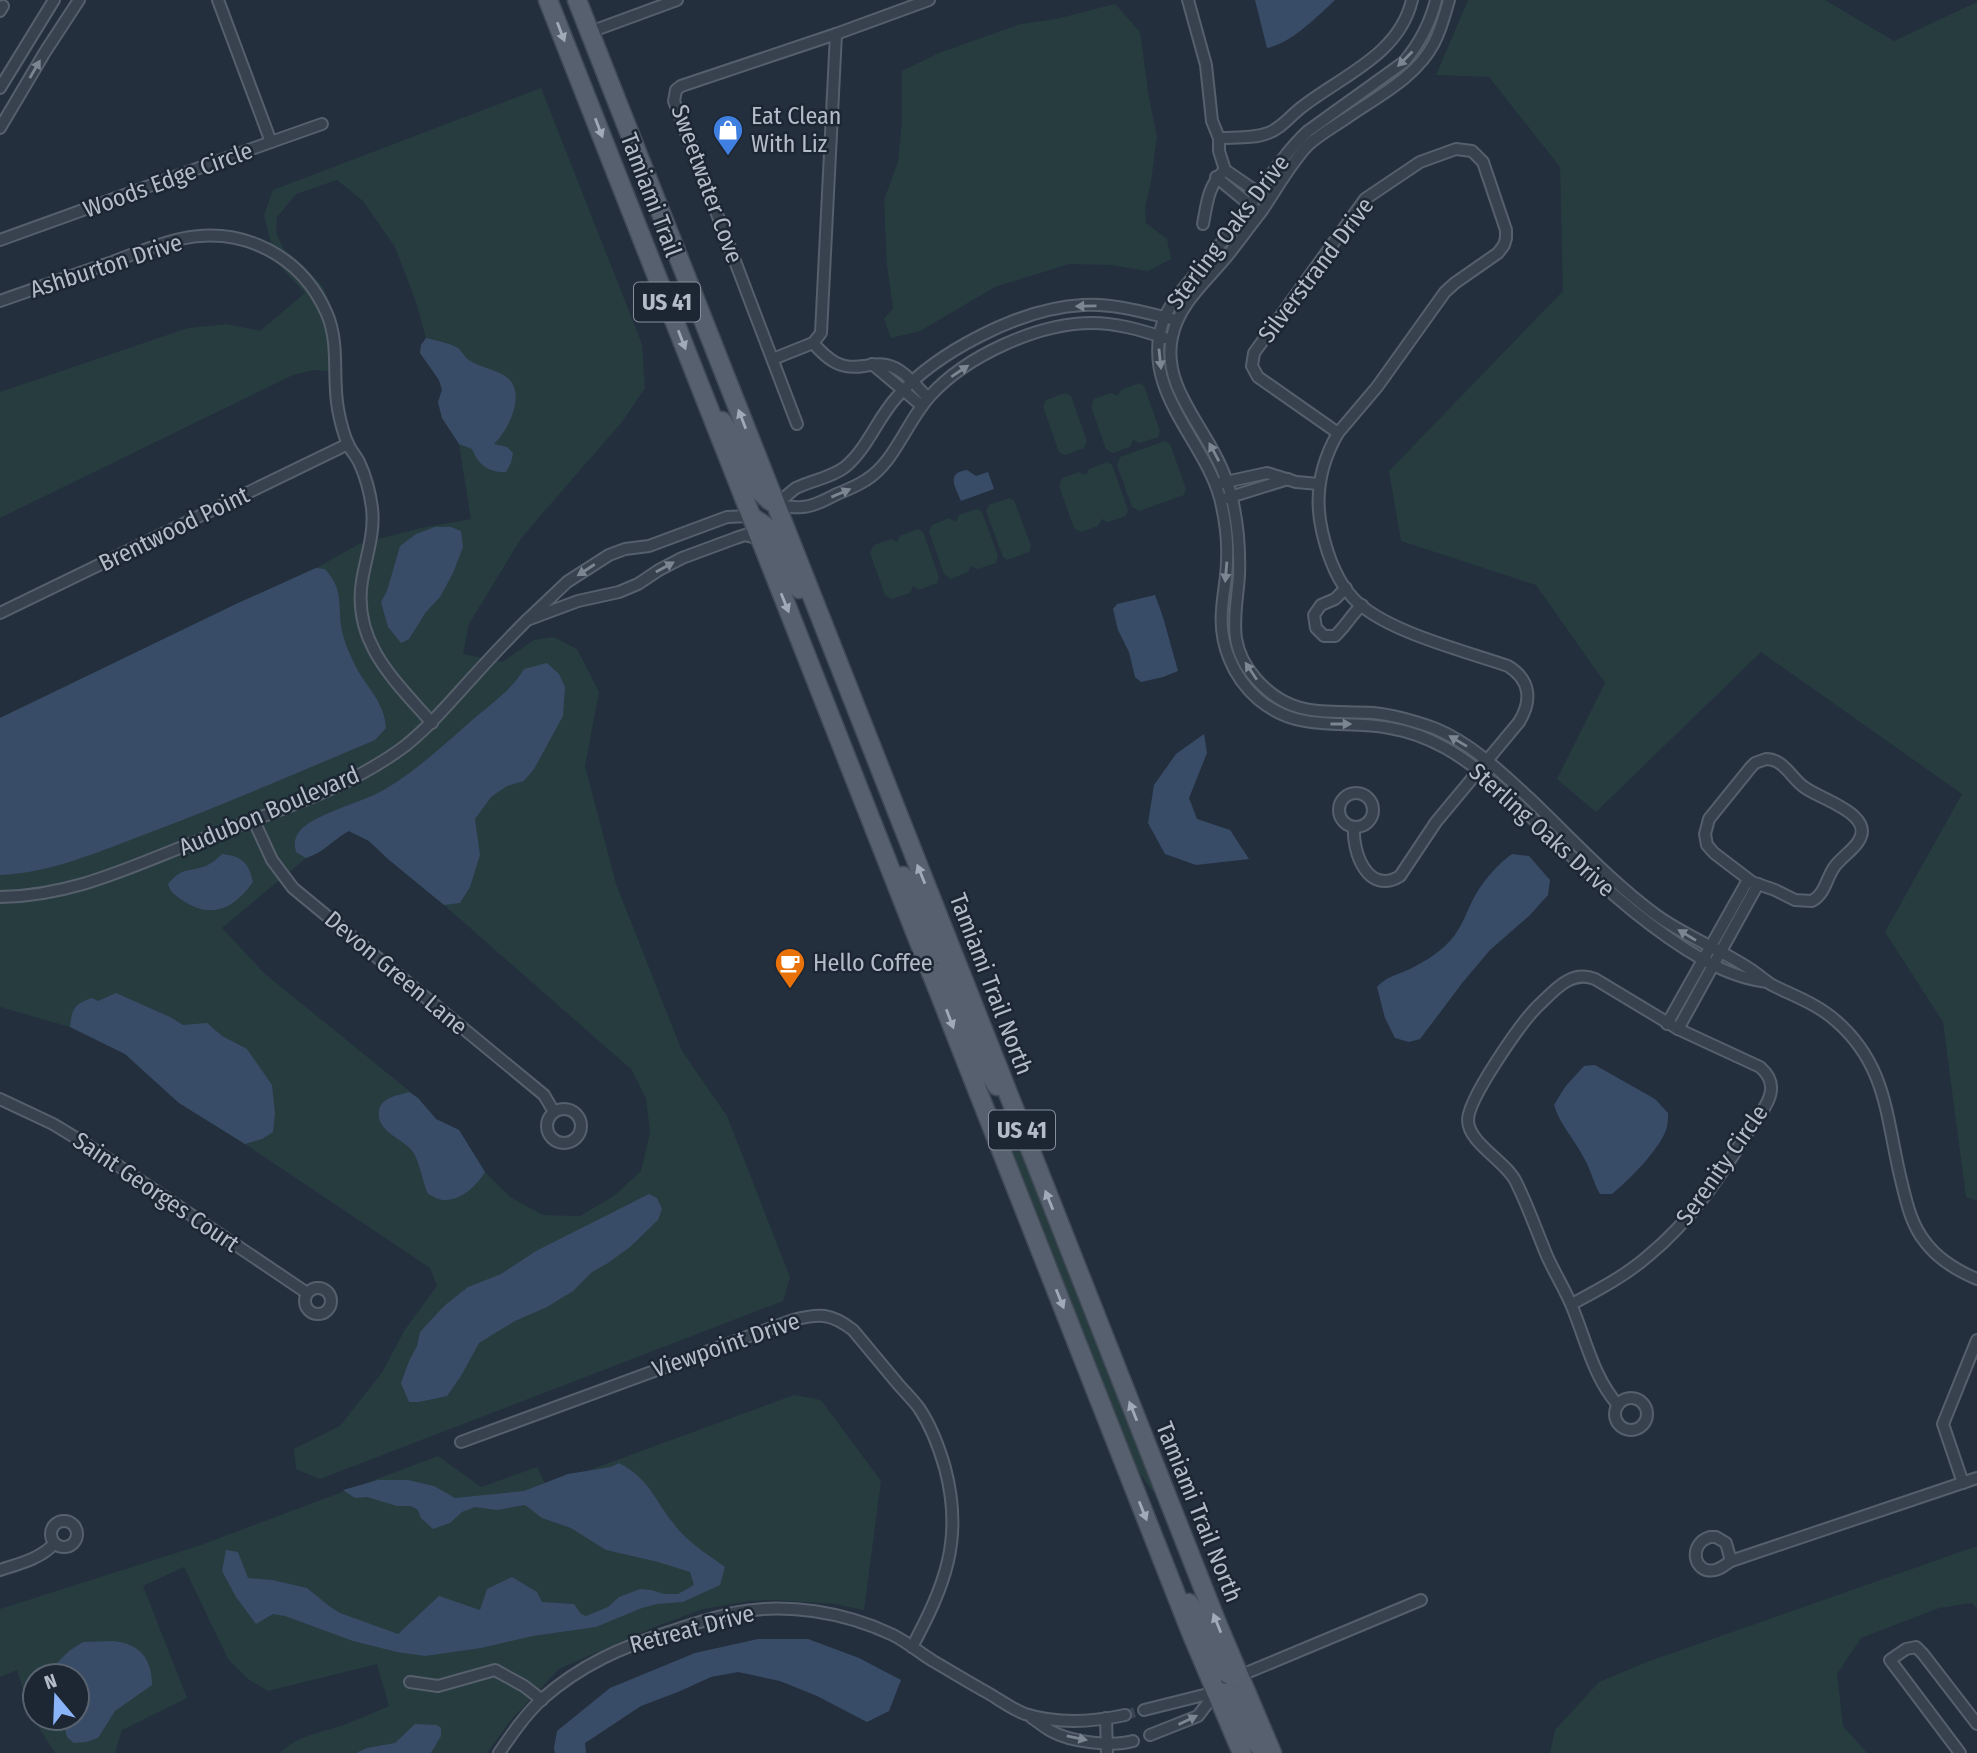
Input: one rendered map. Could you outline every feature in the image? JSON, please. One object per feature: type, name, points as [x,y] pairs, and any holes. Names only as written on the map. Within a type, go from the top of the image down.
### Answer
[{"type":"main road","name":"Tamiami Trail","points":[[548,0],[760,539]]},
{"type":"main road","name":"US 41","points":[[577,0],[590,32]]},
{"type":"main road","name":"Tamiami Trail","points":[[590,32],[776,505]]},
{"type":"main road","points":[[700,386],[739,448],[756,488],[776,505]]},
{"type":"main road","name":"Tamiami Trail North","points":[[776,505],[1016,1116],[1272,1753]]},
{"type":"main road","points":[[751,516],[767,527],[773,536],[785,565],[831,647]]},
{"type":"main road","name":"Tamiami Trail North","points":[[760,539],[1162,1559],[1242,1753]]},
{"type":"main road","points":[[872,821],[918,902],[939,950],[948,959],[956,961]]},
{"type":"main road","points":[[931,973],[942,973],[951,984],[983,1065],[1016,1116]]},
{"type":"main road","points":[[1162,1559],[1201,1622],[1222,1670],[1239,1676]]},
{"type":"main road","points":[[1216,1692],[1231,1696],[1264,1753]]},
{"type":"street","points":[[0,88],[54,0]]},
{"type":"street","points":[[0,128],[79,0]]},
{"type":"street","name":"Woods Edge Circle","points":[[0,240],[271,142],[218,0]]},
{"type":"street","points":[[590,32],[677,0]]},
{"type":"street","name":"Sweetwater Cove","points":[[797,424],[674,101],[676,90],[929,0]]},
{"type":"street","points":[[1188,0],[1206,65],[1213,121],[1219,138],[1221,174],[1260,213]]},
{"type":"street","points":[[1219,138],[1260,135],[1278,128],[1389,44],[1400,31],[1412,0]]},
{"type":"street","name":"Sterling Oaks Drive","points":[[1436,0],[1424,36],[1416,48],[1404,62],[1302,136],[1178,295],[1165,318],[1165,338],[1178,391],[1207,439],[1239,533],[1239,582],[1234,620],[1244,660],[1252,675],[1288,705],[1304,710],[1378,713],[1440,730],[1463,743],[1497,785],[1630,910],[1671,940],[1708,962],[1745,979],[1767,982]]},
{"type":"street","name":"Sterling Oaks Drive","points":[[1165,338],[1184,306],[1227,256],[1307,146],[1419,65],[1434,43],[1448,0]]},
{"type":"street","points":[[773,359],[813,343],[821,333],[836,34]]},
{"type":"street","points":[[271,142],[322,124]]},
{"type":"street","name":"Silverstrand Drive","points":[[1338,433],[1258,377],[1252,366],[1254,353],[1365,199],[1420,162],[1456,149],[1472,151],[1480,157],[1485,166],[1506,230],[1504,246],[1445,292],[1377,387],[1338,433],[1327,454],[1319,484],[1318,510],[1323,537],[1333,565],[1353,598],[1389,624],[1508,666],[1521,677],[1528,695],[1524,713],[1436,822],[1405,870],[1394,880],[1381,881],[1366,872],[1354,844],[1354,827]]},
{"type":"street","points":[[1221,174],[1269,200]]},
{"type":"street","points":[[1203,224],[1209,190],[1221,174]]},
{"type":"street","name":"Ashburton Drive","points":[[0,301],[180,239],[223,235],[266,248],[293,265],[309,283],[328,316],[335,350],[336,400],[348,444],[364,472],[372,508],[372,539],[361,592],[365,630],[385,670],[432,723]]},
{"type":"street","points":[[776,505],[797,488],[843,468],[855,457],[894,400],[911,382],[932,364],[976,339],[1027,316],[1084,304],[1119,307],[1177,321]]},
{"type":"street","points":[[776,505],[805,508],[867,480],[879,469],[938,387],[968,365],[1009,343],[1039,331],[1070,324],[1094,323],[1121,326],[1165,338]]},
{"type":"street","points":[[813,343],[835,364],[850,368],[884,364],[895,368],[911,382],[925,402]]},
{"type":"street","points":[[872,365],[902,391],[925,402]]},
{"type":"street","name":"Brentwood Point","points":[[0,613],[348,444]]},
{"type":"street","points":[[1221,483],[1267,473],[1296,482],[1319,484]]},
{"type":"street","points":[[1226,498],[1288,479]]},
{"type":"street","name":"Audubon Boulevard","points":[[0,897],[37,895],[98,880],[254,821],[356,777],[393,754],[432,723],[495,652],[568,582],[609,555],[625,548],[649,546],[727,516],[751,516]]},
{"type":"street","name":"Audubon Boulevard","points":[[527,620],[578,601],[619,592],[682,558],[736,538],[745,535],[760,539]]},
{"type":"street","points":[[1346,588],[1335,599],[1321,605],[1314,615],[1316,628],[1324,636],[1335,636],[1344,628],[1350,615],[1362,605]]},
{"type":"street","points":[[1772,759],[1782,764],[1807,790],[1853,815],[1859,822],[1861,831],[1858,842],[1832,870],[1823,892],[1812,901],[1796,900],[1753,882],[1711,851],[1705,829],[1709,819],[1751,767],[1760,761],[1772,759]]},
{"type":"street","name":"Sterling Oaks Drive","points":[[1483,766],[1507,778],[1655,915],[1751,969],[1767,982],[1827,1014],[1851,1035],[1879,1081],[1897,1166],[1916,1229],[1942,1259],[1977,1279]]},
{"type":"street","name":"Devon Green Lane","points":[[254,821],[272,860],[293,888],[544,1095],[554,1112]]},
{"type":"street","points":[[1672,1027],[1753,882]]},
{"type":"street","name":"Serenity Circle","points":[[1572,1304],[1630,1270],[1685,1222],[1723,1170],[1771,1093],[1769,1076],[1760,1067],[1672,1027],[1595,979],[1579,976],[1569,979],[1535,1009],[1515,1034],[1481,1088],[1468,1121],[1474,1136],[1514,1177],[1548,1257],[1572,1304],[1601,1382],[1618,1405]]},
{"type":"street","name":"Saint Georges Court","points":[[0,1099],[53,1124],[86,1144],[307,1293]]},
{"type":"street","name":"Viewpoint Drive","points":[[461,1442],[793,1320],[824,1315],[839,1320],[853,1331],[919,1408],[941,1453],[951,1491],[953,1520],[950,1553],[932,1608],[912,1647]]},
{"type":"street","points":[[1964,1483],[1943,1424],[1977,1340]]},
{"type":"street","points":[[1731,1561],[1977,1478]]},
{"type":"street","points":[[0,1570],[42,1554],[54,1544]]},
{"type":"street","points":[[1239,1676],[1421,1600]]},
{"type":"street","name":"Retreat Drive","points":[[499,1753],[521,1722],[542,1700],[579,1671],[621,1648],[693,1624],[768,1609],[807,1610],[830,1614],[895,1636],[1027,1714],[1084,1721],[1125,1715]]},
{"type":"street","points":[[1960,1753],[1891,1660],[1906,1649],[1916,1647],[1977,1724]]},
{"type":"street","points":[[410,1682],[438,1686],[495,1670],[524,1686],[542,1700]]},
{"type":"street","points":[[1144,1710],[1216,1692]]},
{"type":"street","points":[[1150,1735],[1198,1716],[1216,1692]]},
{"type":"street","name":"Retreat Drive","points":[[1027,1714],[1052,1732],[1107,1748],[1133,1741]]},
{"type":"street","points":[[1106,1718],[1107,1748]]},
{"type":"green space","points":[[1468,0],[1825,0],[1894,41],[1977,2],[1977,1201],[1966,1197],[1943,1022],[1885,932],[1962,794],[1761,652],[1596,812],[1557,779],[1605,683],[1536,585],[1401,541],[1389,471],[1563,291],[1560,167],[1489,77],[1436,75]]},
{"type":"green space","points":[[1115,4],[1140,32],[1157,136],[1145,207],[1146,223],[1167,239],[1171,259],[1148,271],[1112,265],[1069,264],[995,287],[920,331],[891,338],[884,319],[893,308],[887,265],[884,200],[898,162],[902,121],[902,71],[939,53],[1021,24],[1056,19]]},
{"type":"green space","points":[[541,88],[642,344],[645,388],[622,422],[522,537],[469,624],[463,654],[502,662],[534,640],[554,637],[577,649],[599,692],[585,766],[616,884],[682,1051],[727,1116],[790,1277],[783,1301],[320,1479],[296,1469],[294,1449],[340,1426],[383,1371],[404,1331],[437,1286],[430,1268],[179,1103],[125,1054],[70,1027],[0,1007],[0,718],[316,568],[359,544],[421,528],[471,519],[459,444],[442,418],[438,402],[442,390],[439,380],[420,353],[426,338],[415,299],[395,247],[363,201],[337,180],[296,194],[277,217],[276,232],[283,248],[323,287],[336,318],[342,372],[314,370],[293,375],[0,518],[0,392],[188,328],[227,324],[260,331],[305,293],[273,259],[264,215],[273,190]],"holes":[[[348,831],[369,841],[632,1070],[646,1098],[650,1133],[641,1171],[614,1196],[580,1216],[543,1215],[510,1197],[485,1172],[459,1130],[436,1119],[418,1098],[265,974],[222,928],[306,858],[324,849]]]},
{"type":"green space","points":[[1139,383],[1144,386],[1160,431],[1158,437],[1140,443],[1133,440],[1130,447],[1113,453],[1106,449],[1091,407],[1094,399],[1111,393],[1118,396],[1121,390]]},
{"type":"green space","points":[[1065,393],[1071,396],[1087,441],[1084,448],[1065,455],[1059,452],[1043,407],[1046,400]]},
{"type":"green space","points":[[1165,441],[1170,444],[1186,489],[1184,495],[1139,511],[1132,507],[1117,465],[1120,457]]},
{"type":"green space","points":[[1107,462],[1112,465],[1128,510],[1126,516],[1108,522],[1102,519],[1098,526],[1081,532],[1074,528],[1059,486],[1062,478],[1079,472],[1086,475],[1089,469]]},
{"type":"green space","points":[[1009,498],[1014,500],[1031,546],[1029,552],[1007,560],[1003,557],[986,511],[989,505]]},
{"type":"green space","points":[[977,509],[982,512],[998,556],[996,563],[978,569],[971,566],[968,572],[951,579],[944,574],[929,532],[932,525],[949,518],[956,522],[959,515]]},
{"type":"green space","points":[[918,529],[923,532],[939,577],[937,583],[919,590],[913,586],[910,593],[892,599],[885,595],[870,553],[874,545],[891,539],[897,542],[900,536]]},
{"type":"green space","points":[[1001,1117],[1016,1135],[1156,1491],[1153,1492],[1138,1471],[999,1118]]},
{"type":"green space","points":[[794,1395],[821,1400],[881,1481],[864,1610],[835,1604],[750,1601],[703,1609],[652,1628],[559,1669],[510,1721],[487,1753],[280,1753],[301,1739],[389,1706],[377,1664],[268,1691],[248,1679],[228,1659],[184,1567],[143,1586],[187,1698],[122,1730],[115,1753],[55,1753],[42,1732],[91,1732],[91,1662],[21,1662],[21,1683],[17,1670],[0,1677],[0,1609],[201,1545],[438,1456],[481,1487],[537,1467],[546,1486]]},
{"type":"green space","points":[[1977,1546],[1977,1609],[1972,1603],[1939,1608],[1861,1638],[1837,1674],[1843,1726],[1867,1753],[1550,1753],[1555,1730],[1599,1682],[1644,1663]]},
{"type":"water","points":[[1255,0],[1335,0],[1294,35],[1267,48]]},
{"type":"water","points":[[426,338],[458,348],[469,360],[505,376],[512,383],[516,400],[514,410],[505,430],[494,444],[507,447],[513,453],[506,472],[494,471],[481,464],[472,449],[459,444],[442,418],[438,402],[442,390],[439,380],[420,353]]},
{"type":"water","points":[[967,470],[976,476],[988,472],[994,489],[961,501],[954,478],[956,474]]},
{"type":"water","points":[[435,527],[451,527],[461,531],[463,547],[440,597],[426,612],[409,639],[401,643],[388,627],[381,602],[387,591],[400,546],[416,534]]},
{"type":"water","points":[[316,568],[325,569],[335,583],[346,643],[357,669],[382,709],[386,728],[375,740],[228,802],[87,856],[36,871],[0,875],[0,718]]},
{"type":"water","points":[[1155,595],[1178,671],[1141,682],[1135,677],[1113,609],[1117,604]]},
{"type":"water","points":[[547,663],[559,674],[565,687],[563,716],[534,769],[524,781],[507,786],[491,797],[475,819],[480,855],[470,887],[460,903],[444,905],[369,841],[349,831],[306,858],[296,852],[295,839],[305,826],[323,815],[376,794],[400,780],[499,697],[524,669]]},
{"type":"water","points":[[1204,734],[1207,753],[1189,798],[1197,819],[1230,830],[1249,859],[1196,865],[1165,854],[1148,823],[1154,785],[1176,754]]},
{"type":"water","points":[[222,854],[244,862],[253,882],[230,905],[221,909],[203,909],[182,900],[171,891],[168,884],[177,875],[206,866]]},
{"type":"water","points":[[1512,854],[1529,856],[1550,880],[1548,895],[1529,916],[1490,950],[1420,1039],[1409,1042],[1395,1038],[1385,1018],[1377,987],[1388,978],[1426,960],[1446,945],[1458,930],[1483,883],[1497,866]]},
{"type":"water","points":[[116,993],[183,1025],[207,1023],[222,1036],[247,1049],[272,1085],[275,1114],[273,1132],[262,1139],[245,1144],[179,1103],[125,1054],[70,1027],[73,1011],[78,1005],[92,998],[98,1001]]},
{"type":"water","points":[[1595,1065],[1655,1099],[1668,1113],[1667,1128],[1657,1147],[1612,1194],[1600,1194],[1586,1162],[1554,1105],[1565,1087],[1584,1066]]},
{"type":"water","points":[[409,1092],[418,1098],[436,1119],[459,1130],[485,1172],[473,1187],[456,1198],[442,1200],[428,1194],[413,1152],[386,1130],[379,1118],[380,1106],[383,1103]]},
{"type":"water","points":[[649,1194],[657,1198],[662,1209],[658,1220],[630,1247],[592,1272],[573,1291],[479,1343],[447,1396],[409,1402],[401,1383],[409,1361],[417,1346],[420,1332],[444,1306],[468,1287],[501,1274],[536,1251]]},
{"type":"water","points":[[619,1463],[645,1483],[685,1536],[725,1567],[720,1585],[683,1602],[642,1608],[596,1627],[425,1656],[353,1641],[285,1616],[273,1614],[256,1624],[236,1597],[222,1571],[226,1550],[238,1552],[248,1578],[307,1588],[340,1613],[398,1634],[439,1596],[480,1610],[487,1589],[512,1577],[537,1592],[542,1602],[574,1604],[581,1614],[586,1616],[608,1607],[619,1597],[640,1589],[678,1594],[694,1585],[690,1572],[606,1550],[571,1528],[542,1518],[525,1505],[497,1510],[475,1507],[462,1512],[450,1523],[433,1529],[421,1518],[418,1510],[411,1506],[397,1506],[367,1497],[355,1498],[343,1490],[378,1480],[408,1480],[434,1486],[455,1498],[524,1491],[568,1474],[611,1467]]},
{"type":"water","points":[[758,1639],[808,1639],[859,1658],[901,1680],[889,1711],[867,1722],[817,1696],[780,1681],[738,1672],[711,1677],[641,1706],[585,1743],[586,1753],[555,1753],[557,1731],[610,1688],[695,1653]]},
{"type":"water","points":[[114,1641],[131,1645],[147,1660],[152,1685],[115,1711],[98,1738],[74,1743],[66,1732],[91,1732],[91,1662],[58,1662],[83,1642]]},
{"type":"water","points":[[415,1724],[437,1725],[441,1728],[441,1736],[431,1753],[356,1753],[367,1748],[395,1743]]},
{"type":"tunnel","points":[[1125,1715],[1144,1710]]},
{"type":"place","name":"Eat Clean With Liz","points":[[728,157]]},
{"type":"place","name":"Hello Coffee","points":[[790,990]]}]
